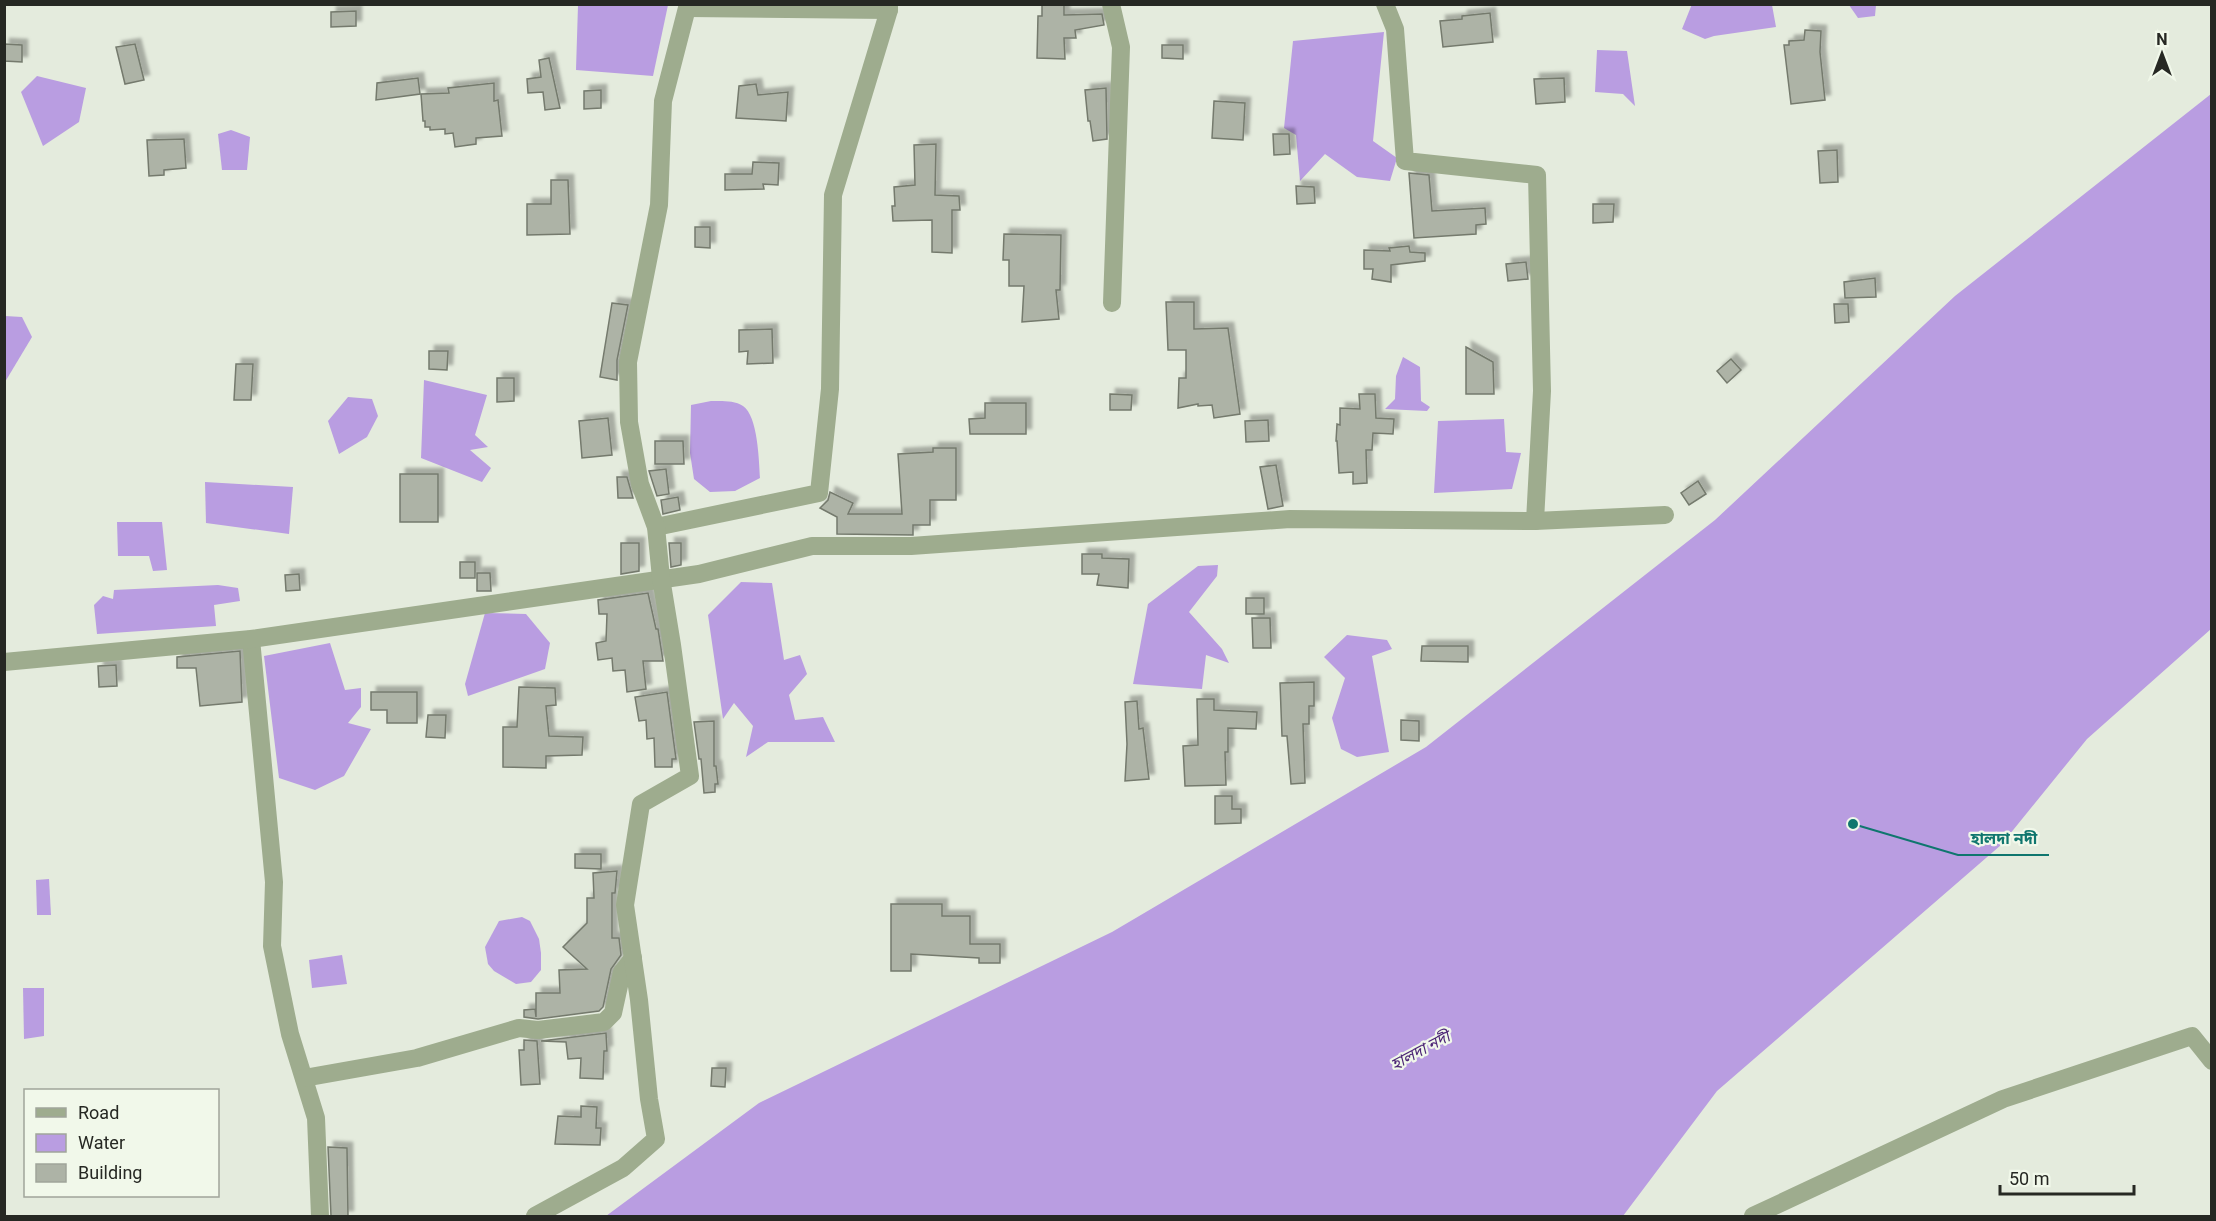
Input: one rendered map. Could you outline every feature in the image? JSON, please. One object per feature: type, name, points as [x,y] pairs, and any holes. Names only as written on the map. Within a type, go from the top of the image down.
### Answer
[{"type":"street","points":[[1111,4],[1121,46],[1112,303]]},
{"type":"street","points":[[1385,4],[1395,29],[1405,161],[1537,175],[1542,391],[1535,521]]},
{"type":"street","points":[[535,1216],[623,1168],[656,1139],[649,1099],[626,905],[641,804],[690,776],[661,578],[656,527],[640,484],[629,422],[628,362],[659,205],[663,101],[688,6],[889,7],[832,195],[830,389],[819,493],[656,527]]},
{"type":"street","points":[[4,662],[251,639],[699,574],[813,546],[911,546],[1290,519],[1535,521],[1665,514]]},
{"type":"street","points":[[251,639],[274,882],[272,946],[290,1034],[316,1118],[320,1216]]},
{"type":"street","points":[[304,1078],[417,1058],[519,1028],[538,1030],[604,1022],[613,1013],[622,972],[633,958]]},
{"type":"street","points":[[1753,1216],[2003,1099],[2192,1036],[2211,1061]]},
{"type":"water","points":[[1692,4],[1772,5],[1776,27],[1705,39],[1682,29]]},
{"type":"water","points":[[578,5],[668,5],[653,76],[576,70]]},
{"type":"water","points":[[1849,5],[1876,5],[1875,16],[1858,18]]},
{"type":"water","points":[[1384,32],[1373,141],[1397,158],[1390,181],[1357,177],[1325,154],[1300,181],[1296,135],[1284,128],[1293,41]]},
{"type":"water","points":[[1597,50],[1627,51],[1635,106],[1623,94],[1595,92]]},
{"type":"water","points":[[37,76],[86,88],[79,122],[43,146],[21,92]]},
{"type":"water","points":[[2211,94],[2211,629],[2087,739],[2001,845],[1717,1091],[1623,1216],[606,1216],[759,1103],[1112,932],[1426,747],[1715,520],[1955,296]]},
{"type":"water","points":[[231,130],[250,137],[247,170],[222,170],[218,134]]},
{"type":"water","points":[[5,316],[22,317],[32,337],[5,382]]},
{"type":"water","points":[[1403,357],[1420,367],[1421,401],[1430,407],[1427,411],[1385,409],[1395,399],[1396,376]]},
{"type":"water","points":[[424,380],[487,395],[475,435],[488,447],[470,450],[491,468],[482,482],[421,458]]},
{"type":"water","points":[[348,397],[372,399],[378,416],[367,437],[339,454],[328,421]]},
{"type":"water","points":[[711,401],[732,402],[743,406],[748,411],[755,429],[760,478],[735,491],[710,492],[694,479],[690,453],[691,405]]},
{"type":"water","points":[[1504,419],[1506,452],[1521,453],[1512,489],[1434,493],[1438,421]]},
{"type":"water","points":[[205,482],[293,487],[289,534],[206,523]]},
{"type":"water","points":[[117,522],[162,522],[167,570],[153,571],[149,556],[118,556]]},
{"type":"water","points":[[1218,565],[1217,576],[1189,612],[1222,649],[1229,663],[1206,655],[1202,689],[1133,684],[1148,604],[1198,566]]},
{"type":"water","points":[[741,582],[772,583],[784,660],[800,655],[807,674],[789,695],[795,720],[823,717],[835,742],[768,742],[746,757],[753,726],[734,703],[723,719],[708,615]]},
{"type":"water","points":[[218,585],[238,588],[240,601],[214,605],[216,626],[97,634],[94,605],[103,596],[113,599],[114,590]]},
{"type":"water","points":[[485,613],[526,614],[550,643],[545,669],[468,696],[465,684]]},
{"type":"water","points":[[1347,635],[1387,640],[1392,649],[1372,656],[1389,752],[1357,757],[1341,749],[1332,718],[1345,678],[1324,657]]},
{"type":"water","points":[[330,643],[345,690],[361,688],[361,707],[348,723],[371,729],[344,776],[315,790],[279,778],[264,656]]},
{"type":"water","points":[[49,879],[51,915],[37,915],[36,880]]},
{"type":"water","points":[[522,917],[530,921],[539,939],[541,970],[531,982],[516,984],[494,971],[488,964],[485,947],[499,921]]},
{"type":"water","points":[[342,955],[347,984],[312,988],[309,960]]},
{"type":"water","points":[[23,988],[44,988],[44,1036],[24,1039]]},
{"type":"building","points":[[1042,4],[1064,4],[1064,15],[1102,14],[1104,25],[1075,30],[1076,38],[1064,38],[1065,59],[1037,58],[1038,16],[1042,16]]},
{"type":"building","points":[[356,11],[356,26],[331,27],[331,12]]},
{"type":"building","points":[[1490,13],[1493,42],[1443,47],[1440,21]]},
{"type":"building","points":[[1805,30],[1821,31],[1820,52],[1825,100],[1791,104],[1784,45],[1789,45],[1789,41],[1804,40]]},
{"type":"building","points":[[4,44],[22,45],[22,62],[4,61]]},
{"type":"building","points":[[135,44],[144,80],[125,84],[116,47]]},
{"type":"building","points":[[1162,45],[1183,45],[1183,59],[1162,58]]},
{"type":"building","points":[[549,58],[560,108],[545,110],[543,92],[528,93],[527,79],[541,77],[539,60]]},
{"type":"building","points":[[418,78],[420,94],[376,100],[377,83]]},
{"type":"building","points":[[1564,78],[1565,102],[1536,104],[1534,79]]},
{"type":"building","points":[[494,83],[494,101],[498,100],[502,136],[476,138],[476,144],[455,147],[453,133],[445,134],[445,129],[430,130],[430,127],[425,127],[421,94],[449,93],[448,88]]},
{"type":"building","points":[[756,84],[758,95],[788,92],[786,121],[736,118],[739,86]]},
{"type":"building","points":[[1106,88],[1107,139],[1093,141],[1090,121],[1088,121],[1085,90]]},
{"type":"building","points":[[601,90],[601,108],[584,109],[584,91]]},
{"type":"building","points":[[1214,101],[1245,103],[1243,140],[1212,138]]},
{"type":"building","points":[[1273,134],[1289,134],[1290,154],[1274,155]]},
{"type":"building","points":[[184,139],[186,168],[164,170],[164,175],[149,176],[147,140]]},
{"type":"building","points":[[936,144],[935,195],[959,196],[960,210],[952,210],[952,253],[932,252],[932,220],[893,221],[894,187],[915,185],[914,145]]},
{"type":"building","points":[[1837,150],[1838,182],[1820,183],[1818,151]]},
{"type":"building","points":[[753,162],[779,163],[778,185],[763,184],[764,189],[725,190],[725,174],[752,174]]},
{"type":"building","points":[[1409,173],[1429,175],[1432,211],[1485,208],[1486,224],[1476,225],[1476,234],[1414,238]]},
{"type":"building","points":[[551,180],[568,180],[570,234],[527,235],[527,204],[551,204]]},
{"type":"building","points":[[1296,186],[1314,187],[1315,203],[1297,204]]},
{"type":"building","points":[[1593,204],[1614,204],[1613,222],[1593,223]]},
{"type":"building","points":[[695,227],[710,227],[710,248],[695,247]]},
{"type":"building","points":[[1004,234],[1061,235],[1060,290],[1056,290],[1059,319],[1022,322],[1024,286],[1009,286],[1009,260],[1003,260]]},
{"type":"building","points":[[1409,246],[1410,252],[1425,253],[1425,261],[1391,265],[1391,282],[1372,279],[1373,269],[1364,269],[1364,250],[1390,251],[1389,248]]},
{"type":"building","points":[[1526,262],[1528,279],[1508,281],[1506,264]]},
{"type":"building","points":[[1875,278],[1876,297],[1845,298],[1844,282]]},
{"type":"building","points":[[1166,302],[1194,302],[1194,329],[1228,328],[1240,414],[1214,418],[1212,405],[1198,406],[1198,404],[1178,408],[1179,378],[1186,378],[1186,350],[1168,350]]},
{"type":"building","points":[[612,303],[628,305],[617,360],[617,380],[600,377]]},
{"type":"building","points":[[1834,304],[1848,304],[1849,322],[1835,323]]},
{"type":"building","points":[[772,329],[773,363],[747,364],[748,351],[739,352],[739,330]]},
{"type":"building","points":[[1466,347],[1493,362],[1494,394],[1466,394]]},
{"type":"building","points":[[429,351],[448,351],[447,370],[429,369]]},
{"type":"building","points":[[1731,359],[1741,370],[1727,383],[1717,371]]},
{"type":"building","points":[[236,364],[253,364],[251,400],[234,400]]},
{"type":"building","points":[[497,378],[514,378],[514,401],[497,402]]},
{"type":"building","points":[[1110,394],[1132,395],[1131,410],[1110,410]]},
{"type":"building","points":[[1359,394],[1375,394],[1376,418],[1394,419],[1393,434],[1373,433],[1372,450],[1366,450],[1367,483],[1353,484],[1353,472],[1339,473],[1337,424],[1340,425],[1340,408],[1360,409]]},
{"type":"building","points":[[985,403],[1026,403],[1026,434],[970,434],[969,419],[985,418]]},
{"type":"building","points":[[608,418],[612,455],[582,458],[579,421]]},
{"type":"building","points":[[1268,420],[1269,441],[1246,442],[1245,421]]},
{"type":"building","points":[[655,441],[683,441],[684,464],[655,464]]},
{"type":"building","points":[[933,448],[956,448],[956,500],[930,500],[930,525],[913,525],[913,535],[837,534],[837,517],[820,508],[828,500],[830,492],[853,503],[848,514],[902,514],[898,454],[933,452]]},
{"type":"building","points":[[1276,465],[1283,506],[1268,509],[1260,467]]},
{"type":"building","points":[[666,469],[669,494],[657,496],[649,471]]},
{"type":"building","points":[[400,474],[438,474],[438,522],[400,522]]},
{"type":"building","points":[[617,477],[627,477],[633,498],[618,498]]},
{"type":"building","points":[[1698,481],[1706,494],[1689,505],[1681,493]]},
{"type":"building","points":[[678,497],[680,510],[663,514],[661,500]]},
{"type":"building","points":[[621,543],[639,543],[639,571],[621,574]]},
{"type":"building","points":[[669,543],[681,543],[681,565],[671,567]]},
{"type":"building","points":[[1082,554],[1102,554],[1102,558],[1129,559],[1128,588],[1097,585],[1099,574],[1082,574]]},
{"type":"building","points":[[460,562],[475,562],[475,578],[460,578]]},
{"type":"building","points":[[477,573],[490,573],[491,591],[477,591]]},
{"type":"building","points":[[299,574],[300,590],[286,591],[285,575]]},
{"type":"building","points":[[648,593],[656,629],[658,629],[663,661],[643,661],[646,689],[627,692],[625,670],[613,671],[612,658],[598,660],[596,643],[606,641],[607,614],[599,614],[598,600]]},
{"type":"building","points":[[1246,598],[1264,598],[1264,614],[1246,614]]},
{"type":"building","points":[[1252,618],[1270,618],[1271,648],[1253,648]]},
{"type":"building","points":[[1422,646],[1468,646],[1468,662],[1421,661]]},
{"type":"building","points":[[240,651],[242,702],[200,706],[196,668],[177,668],[177,657]]},
{"type":"building","points":[[116,665],[117,686],[99,687],[98,666]]},
{"type":"building","points":[[1314,682],[1314,706],[1309,706],[1309,724],[1303,724],[1305,783],[1291,784],[1287,736],[1282,736],[1280,683]]},
{"type":"building","points":[[519,687],[555,688],[556,705],[546,706],[549,736],[583,737],[582,755],[546,756],[546,768],[503,767],[503,727],[517,727]]},
{"type":"building","points":[[371,692],[417,692],[417,723],[387,723],[387,710],[371,710]]},
{"type":"building","points":[[667,692],[676,759],[672,759],[672,767],[655,767],[654,738],[647,739],[646,720],[639,721],[635,697]]},
{"type":"building","points":[[1197,699],[1214,699],[1214,710],[1257,712],[1256,729],[1228,728],[1228,752],[1225,752],[1226,785],[1185,786],[1183,746],[1198,745]]},
{"type":"building","points":[[1137,701],[1139,729],[1143,728],[1149,779],[1125,781],[1127,744],[1125,702]]},
{"type":"building","points":[[428,715],[446,715],[445,738],[426,737]]},
{"type":"building","points":[[1401,720],[1419,721],[1419,741],[1401,740]]},
{"type":"building","points":[[714,721],[714,766],[716,766],[718,784],[715,784],[715,792],[704,793],[694,722]]},
{"type":"building","points":[[1215,796],[1232,796],[1232,809],[1241,809],[1241,823],[1215,824]]},
{"type":"building","points":[[575,854],[601,854],[601,869],[575,868]]},
{"type":"building","points":[[617,871],[615,893],[612,893],[612,938],[619,938],[621,955],[611,969],[603,1007],[599,1011],[538,1019],[524,1017],[524,1010],[535,1009],[536,1017],[536,993],[560,993],[559,970],[587,969],[563,947],[587,923],[587,898],[594,898],[593,873]]},
{"type":"building","points":[[891,904],[942,904],[942,916],[970,916],[970,944],[1000,944],[1000,963],[979,963],[979,958],[911,954],[911,971],[891,971]]},
{"type":"building","points":[[606,1033],[607,1051],[604,1051],[603,1079],[580,1078],[581,1058],[568,1059],[566,1042],[541,1041]]},
{"type":"building","points":[[524,1040],[537,1041],[540,1084],[521,1085],[519,1050],[524,1050]]},
{"type":"building","points":[[712,1068],[726,1068],[725,1087],[711,1086]]},
{"type":"building","points":[[581,1106],[597,1107],[596,1128],[601,1128],[600,1145],[555,1144],[558,1116],[581,1117]]},
{"type":"building","points":[[328,1147],[347,1148],[348,1216],[331,1216]]},
{"type":"place","name":"হালদা নদী","points":[[1853,824]]}]
